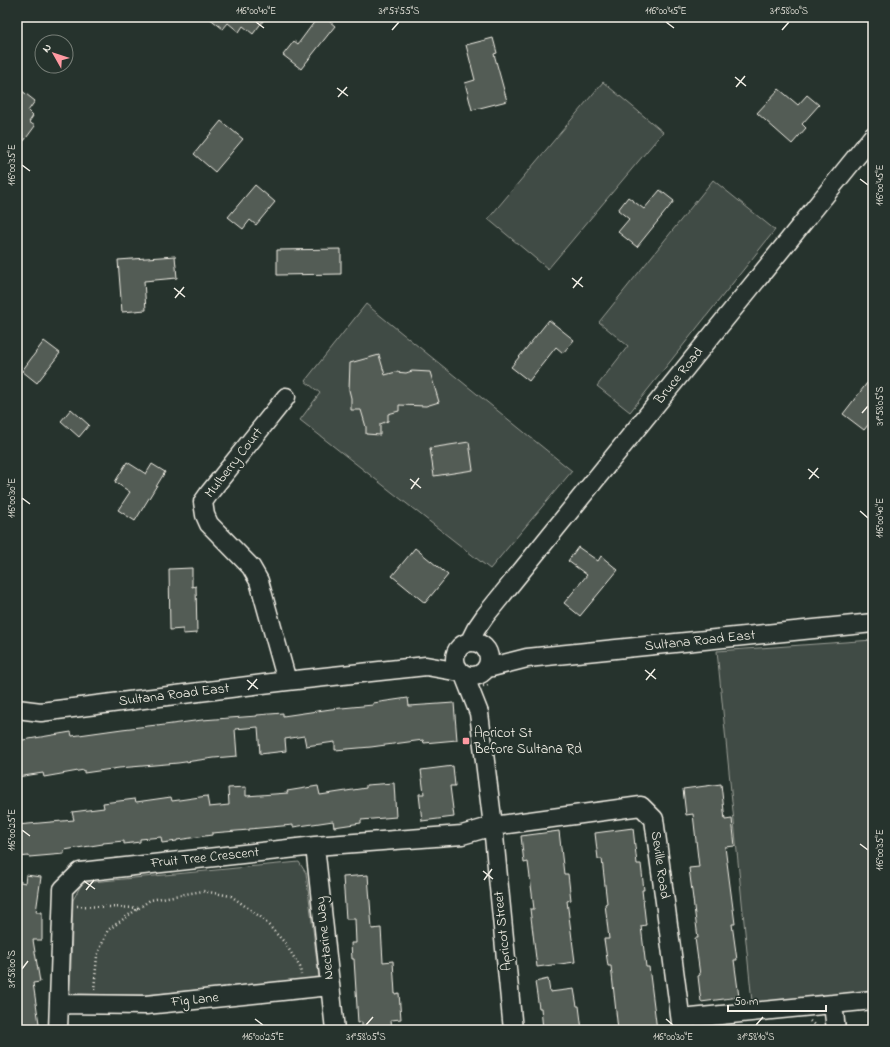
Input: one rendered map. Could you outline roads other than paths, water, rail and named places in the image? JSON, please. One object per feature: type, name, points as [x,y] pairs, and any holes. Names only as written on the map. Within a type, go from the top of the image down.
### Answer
[{"type":"street","name":"Bruce Road","points":[[479,655],[476,629],[485,616],[873,136]]},
{"type":"street","name":"Mulberry Court","points":[[286,397],[210,492],[204,502],[205,515],[209,524],[251,567],[259,581],[287,681]]},
{"type":"street","name":"Sultana Road East","points":[[17,709],[41,712],[287,681],[426,666],[479,655],[528,658],[873,623]]},
{"type":"street","name":"Sultana Road East","points":[[426,666],[462,673],[469,676],[477,676],[479,655]]},
{"type":"street","name":"Apricot Street","points":[[479,713],[462,673],[457,668],[455,660],[479,655],[479,713],[493,826],[513,1030]]},
{"type":"street","name":"Seville Road","points":[[493,826],[641,806],[654,819],[681,1025]]},
{"type":"street","name":"Fruit Tree Crescent","points":[[58,1030],[63,889],[80,872],[315,846],[462,835],[493,826]]},
{"type":"street","name":"Nectarine Way","points":[[315,846],[335,1030]]},
{"type":"street","name":"Fig Lane","points":[[59,1004],[146,1005],[330,986]]},
{"type":"street","points":[[681,1025],[873,1000]]},
{"type":"street","points":[[834,1004],[836,1030]]},
{"type":"place","name":"Apricot St Before Sultana Rd","points":[[466,741]]}]
